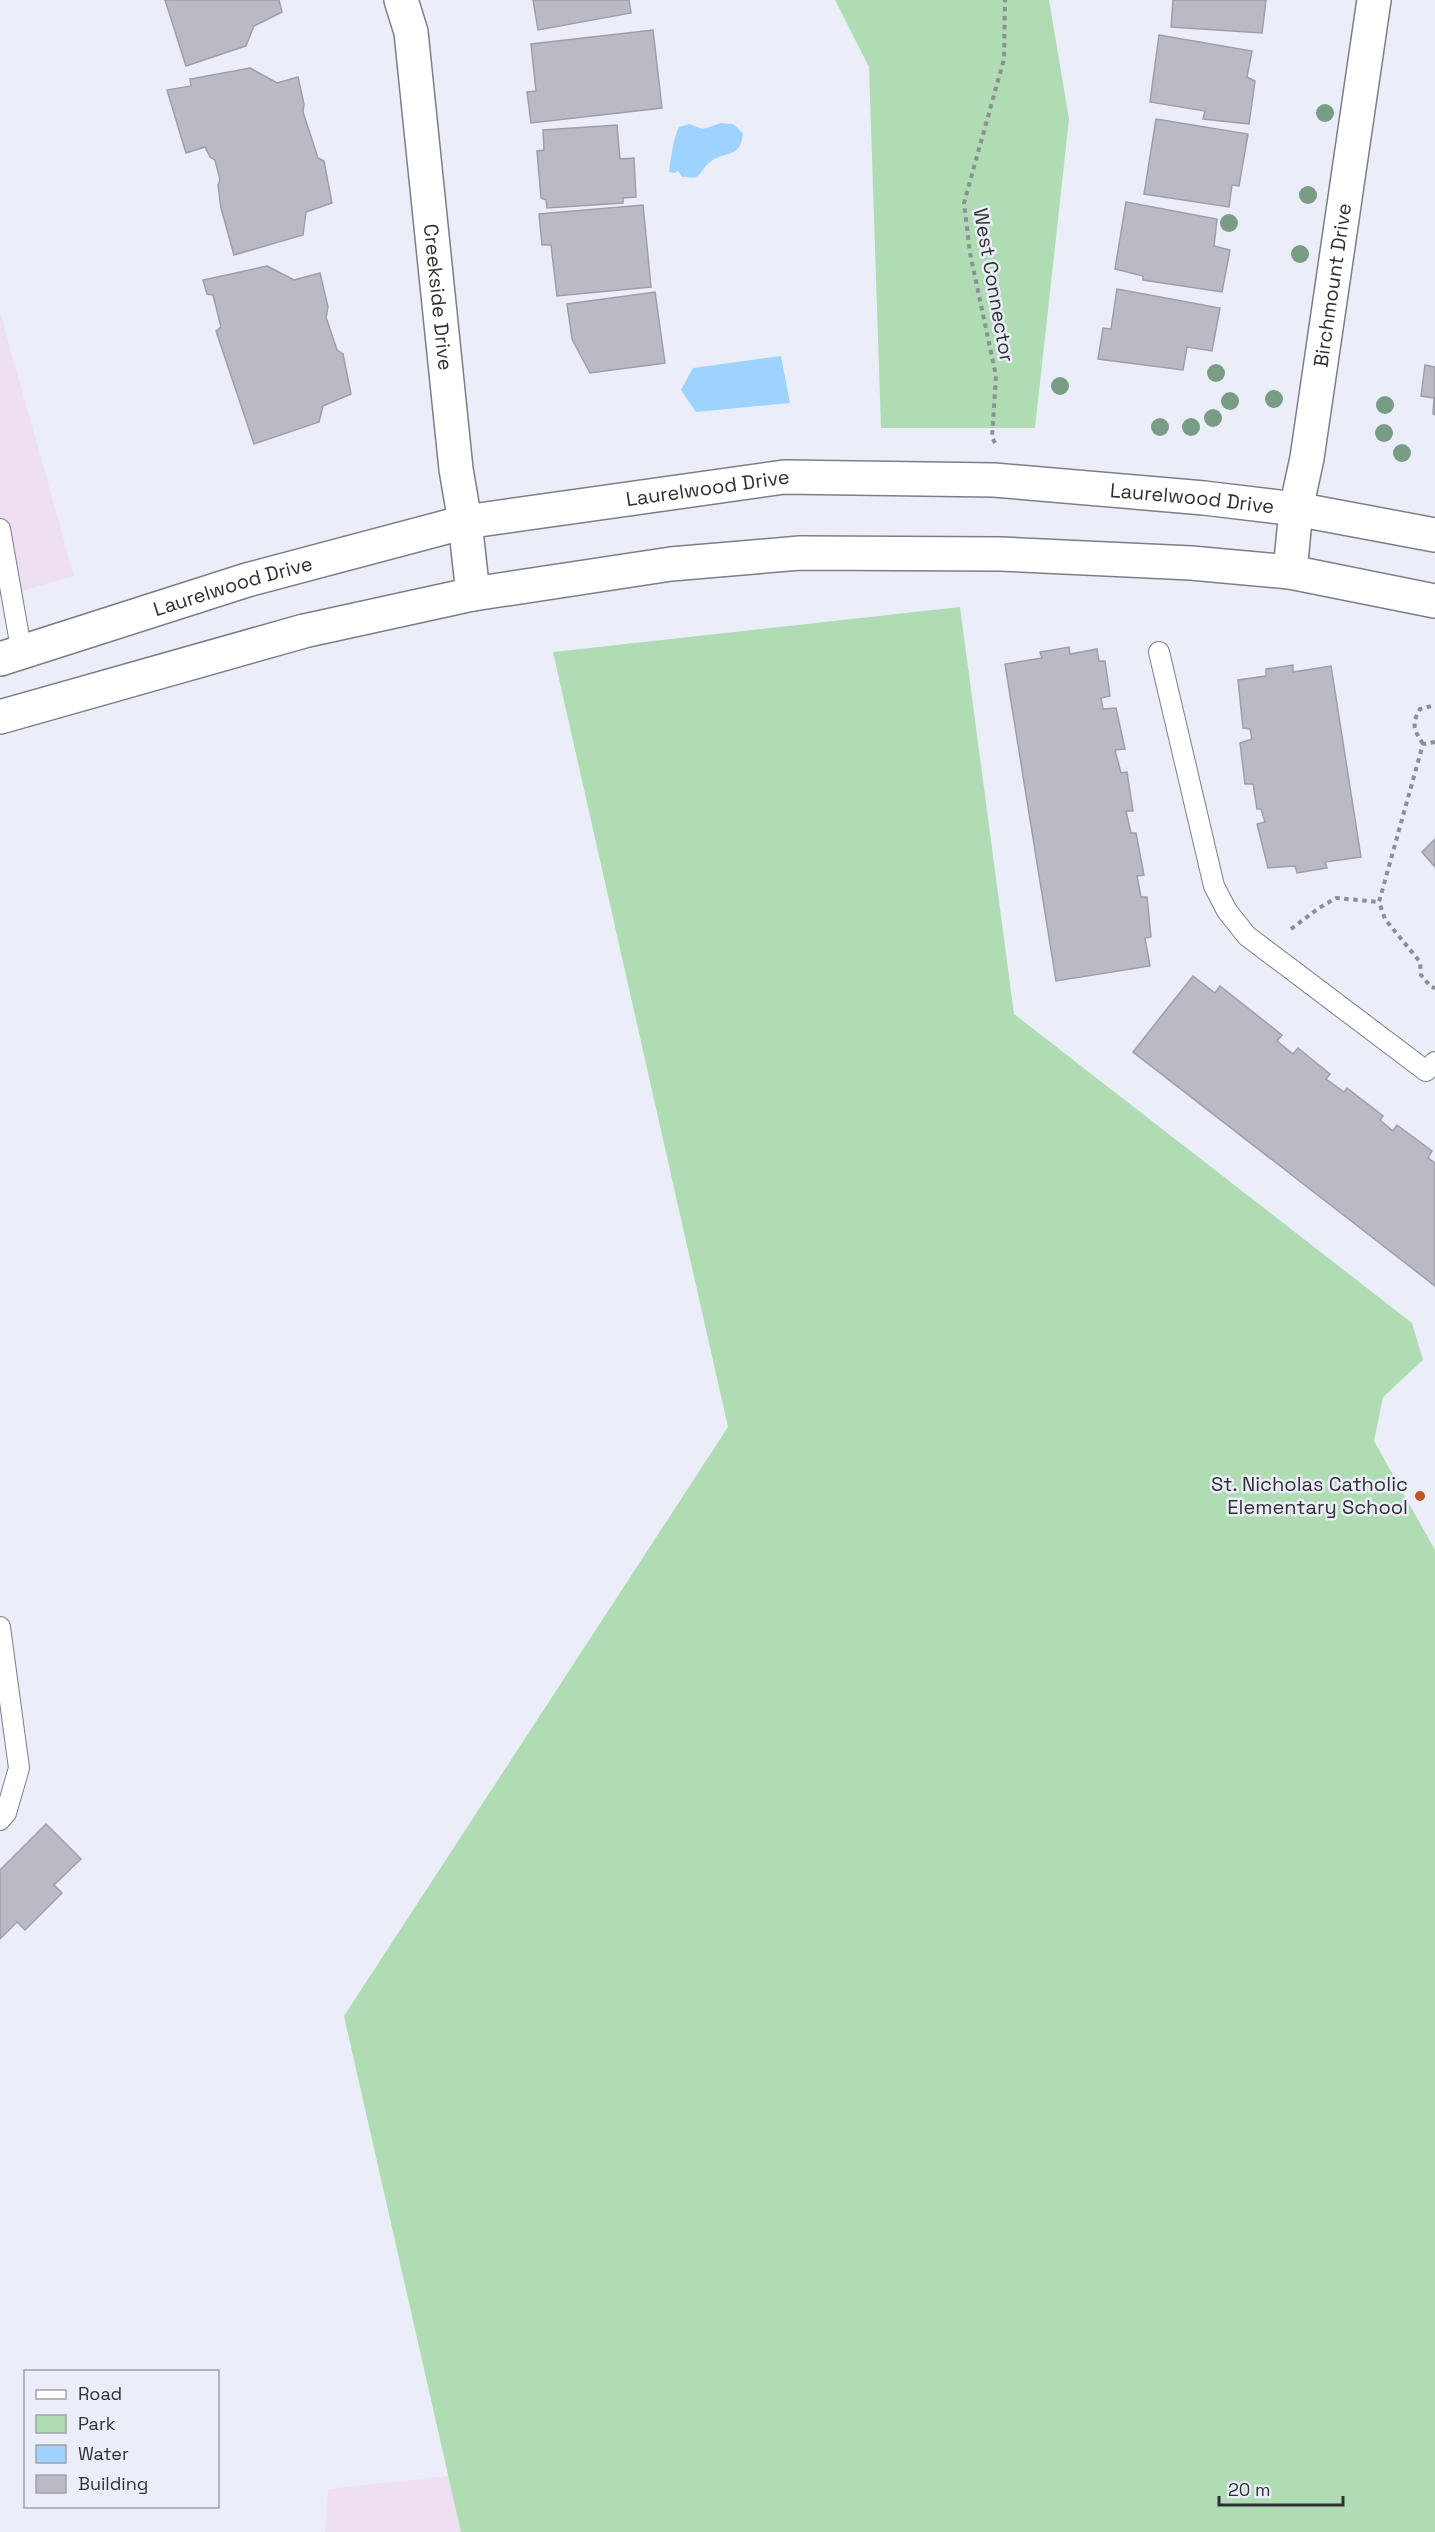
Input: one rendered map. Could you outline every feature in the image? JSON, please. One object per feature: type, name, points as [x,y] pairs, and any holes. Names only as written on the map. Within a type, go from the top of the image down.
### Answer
[{"type":"street","name":"Creekside Drive","points":[[401,0],[411,32],[456,470],[465,522],[473,594]]},
{"type":"street","name":"Birchmount Drive","points":[[1290,572],[1296,509],[1309,446],[1374,0]]},
{"type":"street","name":"Laurelwood Drive","points":[[11,656],[247,580],[465,522],[784,477],[1002,480],[1204,498],[1296,509],[1435,536]]},
{"type":"street","points":[[0,717],[304,631],[473,594],[671,564],[800,552],[1001,554],[1191,563],[1290,572],[1435,601]]},
{"type":"lane","points":[[0,529],[11,656]]},
{"type":"lane","points":[[1159,652],[1214,886],[1227,911],[1247,936],[1432,1070]]},
{"type":"lane","points":[[0,1627],[19,1768],[6,1813],[0,1820]]},
{"type":"path","name":"West Connector","points":[[992,437],[996,376],[970,253],[964,202],[1004,59],[1005,0]]},
{"type":"path","points":[[1423,744],[1414,732],[1413,721],[1420,709],[1435,705]]},
{"type":"path","points":[[1423,744],[1435,742]]},
{"type":"path","points":[[1423,744],[1379,902],[1385,919],[1420,962],[1421,975],[1431,987],[1435,988]]},
{"type":"path","points":[[1265,949],[1336,898],[1379,902]]},
{"type":"shaded area","points":[[0,312],[74,576],[0,597]]},
{"type":"shaded area","points":[[449,2476],[461,2532],[325,2532],[328,2489]]},
{"type":"green space","points":[[835,0],[1049,0],[1069,119],[1035,428],[881,428],[869,67]]},
{"type":"green space","points":[[960,607],[1014,1014],[1412,1323],[1423,1360],[1383,1397],[1374,1441],[1435,1550],[1435,2532],[461,2532],[344,2016],[728,1427],[553,652]]},
{"type":"water","points":[[721,123],[733,124],[743,133],[739,148],[715,159],[696,177],[682,177],[678,171],[669,172],[679,127],[689,124],[703,129]]},
{"type":"water","points":[[781,356],[790,403],[696,412],[681,390],[693,368]]},
{"type":"building","points":[[165,0],[279,0],[282,12],[254,26],[246,46],[186,66]]},
{"type":"building","points":[[533,0],[629,0],[631,13],[538,30]]},
{"type":"building","points":[[1173,0],[1266,0],[1262,33],[1171,27]]},
{"type":"building","points":[[653,30],[662,108],[531,123],[527,92],[536,91],[531,44]]},
{"type":"building","points":[[1159,35],[1252,51],[1247,77],[1255,81],[1249,124],[1203,119],[1205,111],[1150,102]]},
{"type":"building","points":[[250,68],[277,83],[298,77],[304,104],[303,112],[318,158],[324,161],[332,203],[306,212],[303,235],[234,255],[221,208],[218,185],[220,180],[215,160],[210,157],[205,147],[186,153],[167,90],[191,86],[190,79]]},
{"type":"building","points":[[1156,119],[1248,134],[1239,186],[1232,185],[1229,207],[1144,194]]},
{"type":"building","points":[[617,125],[620,159],[634,158],[636,197],[623,198],[623,203],[547,208],[546,200],[541,198],[537,151],[544,150],[543,130]]},
{"type":"building","points":[[1126,202],[1217,219],[1214,246],[1230,250],[1222,292],[1143,280],[1143,276],[1115,269]]},
{"type":"building","points":[[643,205],[651,287],[557,296],[551,245],[542,245],[539,214]]},
{"type":"building","points":[[267,266],[294,280],[320,273],[328,307],[326,317],[337,350],[343,354],[351,394],[323,406],[319,422],[254,444],[216,331],[221,327],[213,295],[207,294],[203,280]]},
{"type":"building","points":[[1117,289],[1220,308],[1212,351],[1187,347],[1183,370],[1098,359],[1103,328],[1111,329]]},
{"type":"building","points":[[655,292],[665,363],[590,373],[572,339],[567,304]]},
{"type":"building","points":[[1425,365],[1435,367],[1435,415],[1433,414],[1434,398],[1421,396]]},
{"type":"building","points":[[1069,647],[1070,654],[1097,649],[1099,661],[1105,661],[1110,696],[1101,698],[1103,709],[1116,708],[1125,749],[1115,750],[1121,773],[1127,772],[1133,811],[1126,811],[1131,833],[1136,833],[1144,875],[1137,876],[1141,897],[1147,897],[1151,937],[1145,938],[1150,966],[1056,981],[1005,664],[1042,658],[1040,652]]},
{"type":"building","points":[[1293,665],[1293,672],[1331,666],[1361,857],[1325,862],[1327,868],[1297,873],[1295,866],[1268,868],[1257,824],[1265,822],[1261,809],[1257,809],[1253,784],[1245,784],[1240,743],[1252,739],[1250,729],[1243,728],[1238,680],[1266,676],[1266,669]]},
{"type":"building","points":[[1435,839],[1435,867],[1422,852]]},
{"type":"building","points":[[1193,976],[1215,993],[1220,986],[1282,1035],[1277,1041],[1293,1054],[1298,1048],[1330,1074],[1326,1079],[1344,1092],[1347,1088],[1383,1116],[1380,1120],[1393,1131],[1397,1125],[1432,1151],[1428,1158],[1435,1163],[1435,1286],[1133,1052]]},
{"type":"building","points":[[46,1824],[81,1859],[54,1885],[62,1893],[25,1930],[17,1922],[0,1939],[0,1870]]},
{"type":"place","name":"St. Nicholas Catholic Elementary School","points":[[1420,1496]]}]
